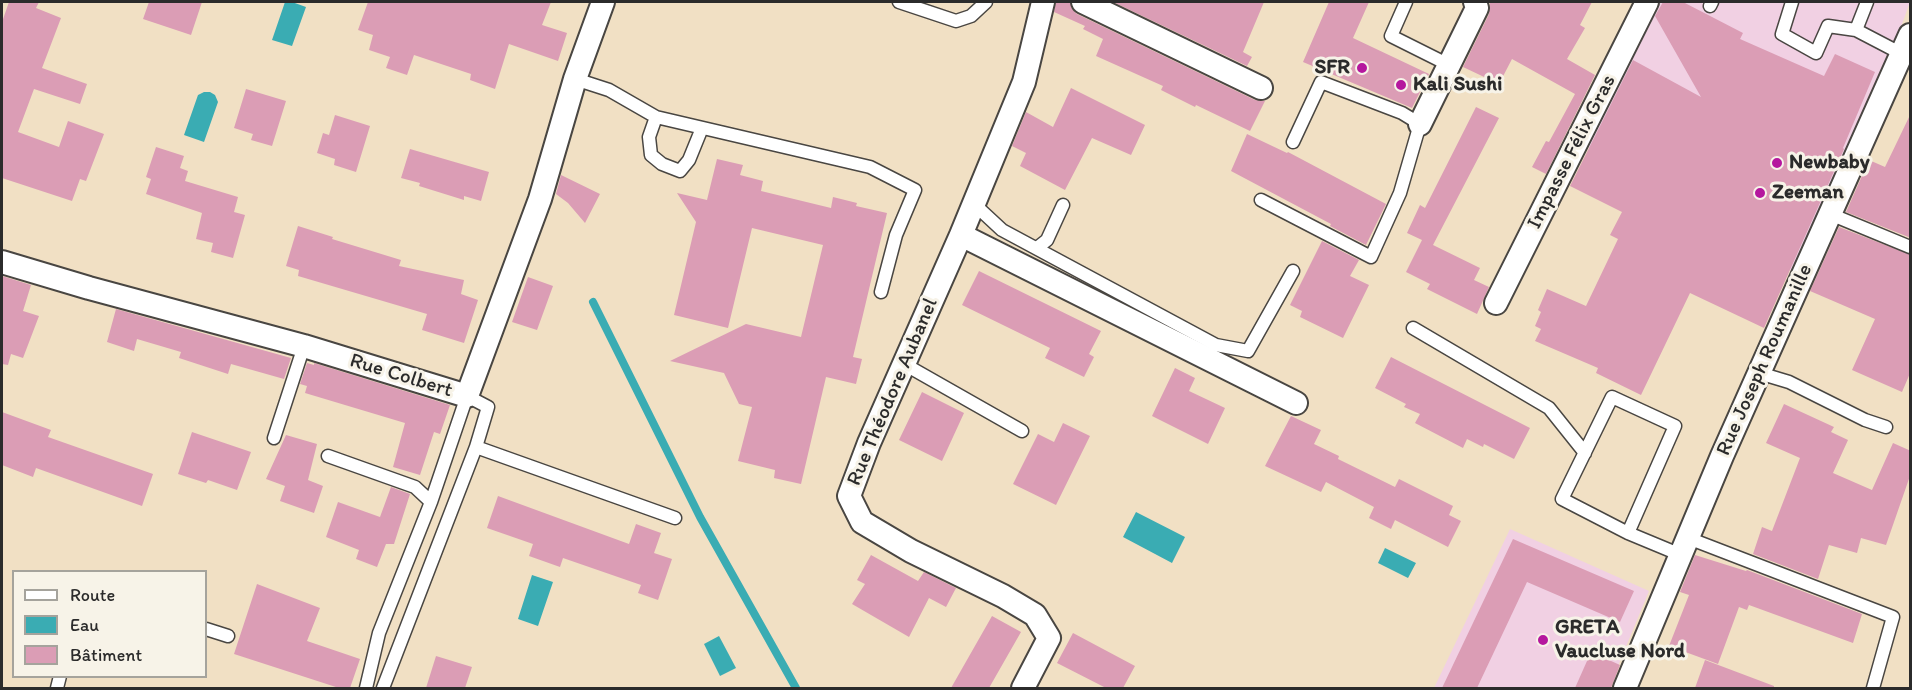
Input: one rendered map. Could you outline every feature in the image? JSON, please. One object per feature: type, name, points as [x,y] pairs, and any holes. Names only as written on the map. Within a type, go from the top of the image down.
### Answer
[{"type":"street","name":"Rue Colbert","points":[[2,262],[304,346],[467,396],[540,199],[575,80],[603,2]]},
{"type":"street","name":"Rue Théodore Aubanel","points":[[1023,688],[1049,638],[1035,615],[1003,596],[911,551],[862,522],[849,496],[869,443],[961,235],[1024,82],[1043,2]]},
{"type":"street","points":[[1083,2],[1261,88]]},
{"type":"street","points":[[1420,124],[1477,8],[1475,2]]},
{"type":"street","name":"Impasse Félix Gras","points":[[1496,303],[1647,2]]},
{"type":"street","name":"Rue Joseph Roumanille","points":[[1625,688],[1759,373],[1906,45]]},
{"type":"street","points":[[961,235],[1296,403]]},
{"type":"lane","points":[[899,2],[956,21],[971,16],[986,2]]},
{"type":"lane","points":[[1406,2],[1391,36],[1449,65]]},
{"type":"lane","points":[[1792,2],[1782,34],[1816,53],[1828,26],[1856,30],[1906,45]]},
{"type":"lane","points":[[1856,30],[1867,2]]},
{"type":"lane","points":[[575,80],[609,90],[656,117],[870,168],[915,190],[896,236],[881,292]]},
{"type":"lane","points":[[1261,200],[1371,257],[1400,193],[1420,124],[1402,113],[1321,82],[1293,142]]},
{"type":"lane","points":[[656,117],[649,137],[651,155],[662,164],[681,171],[689,160],[702,128]]},
{"type":"lane","points":[[974,204],[1002,230],[1216,345],[1248,351],[1293,271]]},
{"type":"lane","points":[[1037,249],[1047,240],[1063,205]]},
{"type":"lane","points":[[1830,214],[1911,247]]},
{"type":"lane","points":[[1413,328],[1549,408],[1584,453]]},
{"type":"lane","points":[[274,438],[304,346]]},
{"type":"lane","points":[[904,364],[1022,431]]},
{"type":"lane","points":[[1759,373],[1789,382],[1865,420],[1886,427]]},
{"type":"lane","points":[[366,688],[379,633],[431,502],[467,396],[488,407],[476,447],[383,688]]},
{"type":"lane","points":[[1628,533],[1675,426],[1612,397],[1562,499],[1628,533],[1684,546],[1893,616],[1873,688]]},
{"type":"lane","points":[[476,447],[675,518]]},
{"type":"lane","points":[[328,456],[416,487],[431,502]]},
{"type":"lane","points":[[207,628],[228,636]]},
{"type":"shaded area","points":[[1659,2],[1910,2],[1884,74],[1796,273],[1662,210],[1669,193],[1583,144]]},
{"type":"shaded area","name":"GRETA Vaucluse Nord","points":[[1510,529],[1649,591],[1609,688],[1434,688]]},
{"type":"water","points":[[285,2],[306,7],[292,46],[272,40]]},
{"type":"water","points":[[204,92],[215,95],[218,102],[204,142],[184,135],[198,95]]},
{"type":"water","points":[[1136,512],[1185,537],[1172,563],[1123,537]]},
{"type":"water","points":[[1385,548],[1416,563],[1408,578],[1378,563]]},
{"type":"water","points":[[532,575],[553,582],[538,626],[518,619]]},
{"type":"water","points":[[719,636],[736,668],[720,676],[704,644]]},
{"type":"building","points":[[9,2],[39,2],[36,8],[61,18],[42,68],[87,84],[80,104],[34,89],[18,132],[59,147],[68,121],[104,134],[86,181],[80,179],[72,201],[2,178],[2,22]]},
{"type":"building","points":[[149,2],[202,2],[191,35],[143,19]]},
{"type":"building","points":[[368,2],[551,2],[542,25],[567,33],[558,61],[509,44],[495,89],[470,80],[471,74],[414,55],[407,75],[386,68],[390,57],[369,50],[373,35],[358,30]]},
{"type":"building","points":[[1056,2],[1070,2],[1077,14],[1255,100],[1265,101],[1250,131],[1196,105],[1195,107],[1161,90],[1163,86],[1096,56],[1103,39],[1083,29],[1085,26],[1054,12]]},
{"type":"building","points":[[1113,2],[1264,2],[1243,52],[1252,57],[1247,66]]},
{"type":"building","points":[[1329,2],[1369,2],[1353,38],[1429,74],[1412,108],[1303,62]]},
{"type":"building","points":[[1490,2],[1592,2],[1580,25],[1585,28],[1567,59],[1595,75],[1546,174],[1532,167],[1546,141],[1549,142],[1575,94],[1512,59],[1499,84],[1463,67],[1489,14]]},
{"type":"building","points":[[1663,2],[1683,2],[1743,33],[1740,39],[1824,76],[1835,54],[1875,72],[1844,149],[1764,328],[1690,293],[1641,395],[1596,373],[1598,368],[1535,341],[1541,329],[1535,326],[1541,312],[1538,310],[1547,289],[1586,306],[1618,239],[1610,235],[1622,212],[1570,186],[1633,60],[1701,97],[1655,16]]},
{"type":"building","points":[[1071,88],[1145,125],[1131,155],[1092,138],[1065,190],[1020,166],[1026,153],[1012,146],[1026,112],[1053,127]]},
{"type":"building","points":[[246,89],[286,101],[272,146],[251,140],[253,134],[234,128]]},
{"type":"building","points":[[1476,107],[1499,118],[1433,245],[1480,268],[1474,280],[1489,287],[1477,314],[1427,289],[1430,284],[1406,272],[1422,240],[1407,233],[1420,205],[1425,208]]},
{"type":"building","points":[[1911,113],[1911,238],[1846,212],[1869,160],[1885,167]]},
{"type":"building","points":[[335,115],[370,126],[356,172],[334,165],[335,159],[317,153],[323,133],[329,135]]},
{"type":"building","points":[[1247,134],[1288,152],[1386,204],[1366,245],[1231,171]]},
{"type":"building","points":[[156,147],[184,156],[180,168],[188,171],[185,181],[238,197],[234,212],[245,215],[233,258],[211,252],[213,243],[196,239],[202,213],[146,194],[151,179],[146,177]]},
{"type":"building","points":[[410,149],[489,172],[481,201],[464,196],[464,200],[401,178]]},
{"type":"building","points":[[717,159],[743,165],[740,175],[763,181],[761,191],[831,208],[833,197],[857,203],[856,206],[887,213],[853,357],[862,359],[856,384],[826,377],[801,484],[774,478],[775,470],[738,461],[752,407],[739,404],[724,373],[670,361],[746,324],[801,337],[823,245],[752,228],[728,328],[674,315],[696,222],[677,193],[707,200]]},
{"type":"building","points":[[561,175],[600,194],[585,223],[568,203],[556,194]]},
{"type":"building","points":[[298,226],[401,260],[399,266],[464,280],[461,294],[478,300],[464,343],[422,330],[427,314],[298,276],[299,270],[286,266]]},
{"type":"building","points":[[1839,227],[1911,255],[1911,371],[1902,392],[1852,370],[1875,319],[1810,291]]},
{"type":"building","points":[[1322,241],[1359,260],[1350,276],[1369,285],[1343,338],[1300,317],[1302,311],[1290,305]]},
{"type":"building","points":[[979,271],[1101,331],[1089,354],[1094,357],[1084,377],[1045,358],[1050,348],[962,305]]},
{"type":"building","points":[[2,276],[31,285],[23,311],[39,316],[23,358],[11,354],[8,365],[2,364]]},
{"type":"building","points":[[528,277],[553,286],[537,330],[512,322]]},
{"type":"building","points":[[116,309],[291,358],[284,379],[231,364],[228,374],[179,358],[181,352],[137,339],[134,351],[107,342]]},
{"type":"building","points":[[1391,357],[1530,428],[1514,459],[1484,444],[1483,447],[1467,439],[1463,448],[1415,423],[1420,414],[1404,407],[1406,404],[1375,388]]},
{"type":"building","points":[[307,363],[314,365],[314,363],[450,405],[440,434],[434,432],[420,475],[393,467],[405,423],[305,393],[307,386],[300,384]]},
{"type":"building","points":[[1175,368],[1195,378],[1189,391],[1225,408],[1208,444],[1152,416]]},
{"type":"building","points":[[922,392],[964,413],[942,461],[899,440]]},
{"type":"building","points":[[1784,404],[1834,427],[1831,432],[1848,440],[1833,473],[1872,490],[1893,443],[1911,451],[1911,473],[1886,545],[1861,538],[1857,553],[1829,545],[1818,579],[1753,554],[1762,527],[1772,531],[1800,458],[1766,443]]},
{"type":"building","points":[[2,412],[51,430],[48,437],[153,474],[142,506],[36,468],[33,477],[2,465]]},
{"type":"building","points":[[1291,416],[1321,430],[1314,444],[1339,456],[1338,459],[1395,487],[1399,479],[1453,506],[1449,515],[1461,521],[1448,547],[1395,520],[1391,529],[1369,518],[1374,507],[1326,482],[1321,492],[1265,466]]},
{"type":"building","points":[[1063,423],[1090,436],[1056,505],[1013,484],[1038,434],[1054,442]]},
{"type":"building","points":[[192,432],[251,452],[237,490],[208,480],[206,483],[178,474]]},
{"type":"building","points":[[286,435],[317,444],[308,480],[323,486],[314,513],[280,501],[285,486],[266,479]]},
{"type":"building","points":[[391,487],[410,494],[394,544],[386,544],[377,567],[356,559],[359,550],[326,537],[338,502],[380,517]]},
{"type":"building","points":[[498,496],[629,544],[636,524],[661,533],[654,553],[672,559],[658,600],[638,593],[641,585],[563,558],[560,567],[529,556],[533,544],[487,528]]},
{"type":"building","points":[[1513,539],[1634,591],[1620,622],[1527,582],[1477,688],[1442,688]]},
{"type":"building","points":[[871,555],[918,581],[924,572],[956,588],[946,607],[929,598],[909,637],[852,604],[865,584],[857,580]]},
{"type":"building","points":[[1695,555],[1747,570],[1862,614],[1853,643],[1749,605],[1747,610],[1739,607],[1718,664],[1669,646],[1689,595],[1680,592]]},
{"type":"building","points":[[257,584],[320,608],[307,641],[360,659],[350,688],[339,688],[234,654]]},
{"type":"building","points":[[992,616],[1021,632],[989,688],[951,688]]},
{"type":"building","points":[[1073,633],[1135,666],[1123,688],[1106,688],[1057,663]]},
{"type":"building","points":[[1591,652],[1620,665],[1611,688],[1575,688]]},
{"type":"building","points":[[436,656],[472,667],[465,688],[426,688]]},
{"type":"building","points":[[1705,660],[1774,686],[1774,688],[1695,688]]},
{"type":"waterway","points":[[593,302],[700,517],[796,688]]},
{"type":"place","name":"SFR","points":[[1362,68]]},
{"type":"place","name":"Kali Sushi","points":[[1401,85]]},
{"type":"place","name":"Newbaby","points":[[1777,163]]},
{"type":"place","name":"Zeeman","points":[[1760,193]]},
{"type":"place","name":"GRETA Vaucluse Nord","points":[[1543,640]]}]
